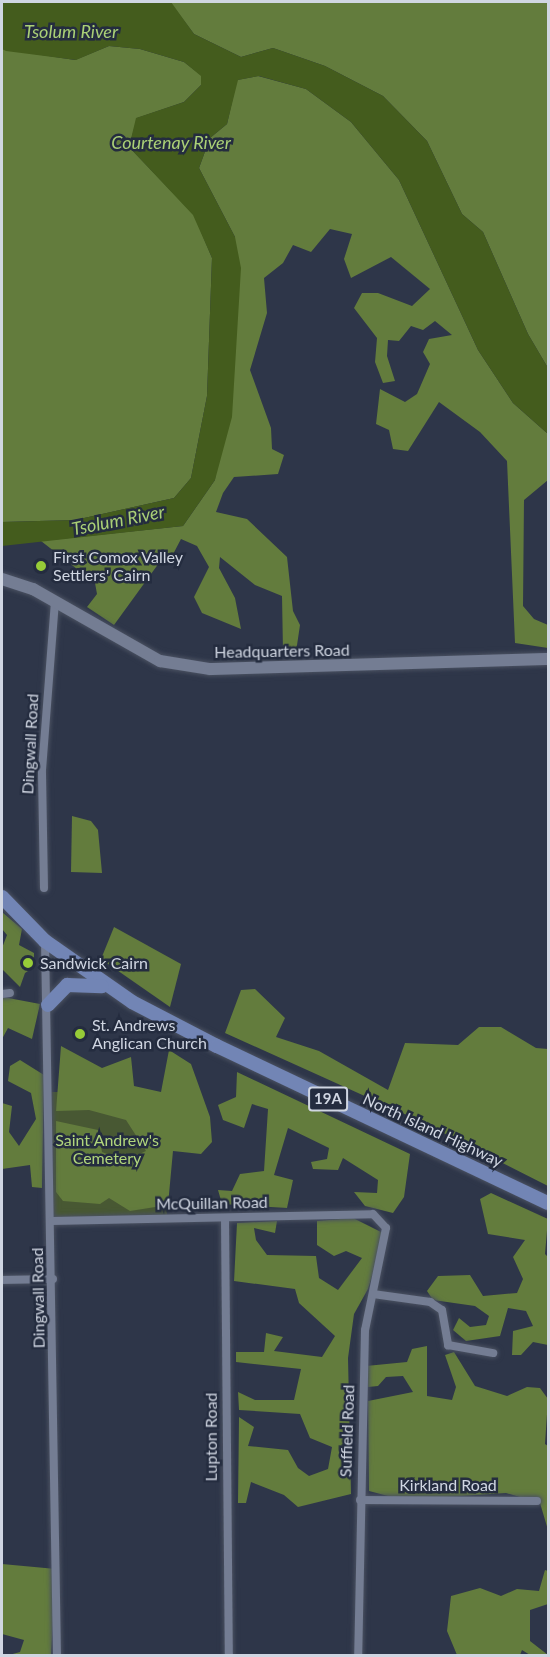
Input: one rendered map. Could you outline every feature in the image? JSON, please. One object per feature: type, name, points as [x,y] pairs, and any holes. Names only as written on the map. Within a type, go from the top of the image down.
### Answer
[{"type":"main road","name":"Headquarters Road","points":[[2,579],[55,602],[160,661],[210,669],[549,659]]},
{"type":"main road","name":"North Island Highway","points":[[2,897],[45,941],[110,988],[217,1046],[549,1203]]},
{"type":"main road","points":[[48,1005],[66,985],[83,983],[110,988]]},
{"type":"street","name":"Dingwall Road","points":[[44,888],[42,770],[55,602]]},
{"type":"street","name":"Dingwall Road","points":[[45,941],[53,1279],[57,1656]]},
{"type":"street","name":"McQuillan Road","points":[[52,1221],[373,1214]]},
{"type":"street","name":"Suffield Road","points":[[358,1656],[365,1330],[386,1228],[373,1214]]},
{"type":"street","name":"Lupton Road","points":[[225,1218],[229,1656]]},
{"type":"street","points":[[2,1280],[53,1279]]},
{"type":"street","points":[[373,1294],[430,1302],[442,1310],[448,1345],[493,1353]]},
{"type":"street","name":"Kirkland Road","points":[[360,1500],[537,1501]]},
{"type":"green space","name":"Saint Andrew's Cemetery","points":[[50,1092],[167,1092],[167,1221],[50,1221]]},
{"type":"shaded area","points":[[170,2],[548,2],[548,368],[528,334],[483,232],[462,214],[427,141],[383,96],[325,66],[273,48],[241,57],[194,34]]},
{"type":"shaded area","points":[[109,46],[140,49],[184,62],[202,76],[201,85],[184,102],[137,118],[129,147],[194,215],[212,258],[207,396],[191,478],[174,498],[75,520],[2,522],[2,49],[75,60]]},
{"type":"shaded area","points":[[258,76],[306,89],[351,122],[399,180],[478,350],[513,403],[548,434],[548,480],[524,500],[523,606],[534,619],[548,625],[548,648],[515,643],[507,461],[480,432],[439,402],[408,451],[393,449],[389,430],[376,424],[380,389],[405,402],[417,394],[430,364],[423,352],[429,339],[452,335],[435,321],[423,330],[411,326],[399,341],[388,340],[387,356],[395,381],[383,383],[375,362],[377,338],[354,308],[362,293],[378,293],[412,306],[430,289],[391,257],[351,278],[344,259],[352,234],[330,229],[311,252],[293,245],[283,263],[264,278],[267,313],[250,370],[271,428],[272,449],[284,455],[278,474],[234,477],[223,493],[216,512],[247,519],[287,557],[293,611],[300,625],[296,652],[283,652],[282,596],[255,585],[220,557],[219,568],[235,598],[241,629],[202,613],[194,597],[209,567],[197,546],[181,539],[170,560],[159,563],[114,625],[87,607],[97,594],[95,583],[41,541],[183,526],[215,480],[235,237],[199,168],[210,138],[227,124],[237,80]]},
{"type":"shaded area","points":[[72,816],[91,821],[98,830],[102,873],[71,872]]},
{"type":"shaded area","points":[[2,912],[22,929],[19,945],[34,953],[34,967],[25,973],[20,987],[2,969],[2,948],[7,935],[2,929]]},
{"type":"shaded area","points":[[114,927],[181,964],[170,1007],[101,959]]},
{"type":"shaded area","points":[[255,989],[285,1018],[276,1037],[319,1051],[388,1090],[405,1043],[458,1045],[479,1027],[501,1027],[536,1048],[548,1049],[548,1186],[420,1121],[225,1033],[241,990]]},
{"type":"shaded area","points":[[3,997],[40,1004],[32,1039],[8,1028],[2,1039]]},
{"type":"shaded area","name":"Saint Andrew's Cemetery","points":[[61,1046],[102,1068],[131,1057],[134,1086],[161,1092],[169,1050],[191,1064],[210,1117],[212,1142],[201,1154],[173,1151],[168,1205],[130,1211],[109,1198],[100,1204],[63,1201],[56,1192],[56,1121],[98,1130],[102,1152],[124,1161],[146,1151],[126,1120],[89,1110],[56,1111]]},
{"type":"shaded area","points":[[20,1060],[44,1075],[42,1188],[32,1187],[30,1165],[2,1169],[2,1103],[12,1106],[9,1132],[19,1146],[36,1119],[31,1093],[8,1081],[10,1066]]},
{"type":"shaded area","points":[[237,1072],[410,1154],[404,1197],[393,1213],[365,1206],[354,1192],[377,1193],[378,1180],[343,1158],[338,1170],[313,1169],[311,1162],[327,1159],[329,1148],[288,1128],[274,1175],[293,1180],[287,1208],[222,1204],[218,1190],[232,1191],[240,1174],[264,1171],[268,1109],[252,1104],[244,1128],[223,1120],[218,1105],[236,1097]]},
{"type":"shaded area","points":[[491,1193],[548,1219],[545,1254],[548,1257],[548,1345],[533,1342],[521,1355],[512,1355],[513,1331],[533,1326],[526,1311],[508,1308],[500,1336],[466,1341],[453,1330],[459,1318],[470,1327],[486,1325],[489,1316],[475,1306],[433,1300],[427,1291],[438,1276],[470,1275],[483,1296],[517,1293],[523,1279],[513,1257],[525,1240],[488,1234],[480,1199]]},
{"type":"shaded area","points":[[353,1218],[385,1234],[368,1289],[354,1314],[348,1358],[351,1494],[298,1507],[284,1495],[251,1482],[246,1503],[238,1503],[239,1417],[254,1427],[248,1446],[288,1450],[298,1468],[309,1476],[328,1469],[332,1447],[310,1438],[300,1414],[239,1410],[238,1392],[255,1400],[294,1400],[301,1369],[236,1362],[236,1352],[264,1352],[266,1333],[283,1337],[274,1351],[322,1357],[335,1336],[299,1303],[295,1289],[234,1281],[237,1223],[277,1221],[275,1233],[254,1228],[256,1240],[267,1255],[316,1256],[319,1278],[338,1290],[362,1258],[346,1251],[334,1256],[317,1245],[317,1221]]},
{"type":"shaded area","points":[[427,1346],[427,1396],[452,1400],[456,1387],[445,1355],[454,1352],[475,1386],[507,1396],[527,1387],[540,1388],[548,1399],[545,1444],[548,1446],[548,1530],[540,1503],[506,1493],[403,1500],[369,1491],[368,1401],[413,1392],[403,1376],[386,1377],[378,1386],[368,1387],[366,1366],[407,1362],[412,1349]]},
{"type":"shaded area","points":[[2,1564],[56,1569],[51,1655],[9,1655],[20,1652],[24,1640],[2,1634]]},
{"type":"shaded area","points":[[545,1570],[548,1571],[548,1604],[530,1610],[530,1641],[548,1655],[530,1655],[522,1650],[520,1655],[457,1655],[447,1631],[451,1596],[480,1588],[501,1596],[517,1589],[539,1591]]},
{"type":"water","name":"Tsolum River","points":[[2,2],[171,2],[194,34],[241,57],[273,48],[325,66],[383,96],[427,141],[462,214],[483,232],[528,334],[548,368],[548,434],[513,403],[478,350],[399,180],[351,122],[306,89],[259,76],[238,80],[227,124],[210,138],[199,168],[235,237],[241,268],[232,417],[215,480],[183,526],[2,546],[2,522],[75,520],[174,498],[191,478],[207,396],[212,258],[193,215],[129,147],[136,118],[184,102],[201,85],[201,76],[184,62],[140,49],[109,46],[76,60],[6,51],[2,49]]},
{"type":"place","name":"First Comox Valley Settlers' Cairn","points":[[41,566]]},
{"type":"place","name":"Sandwick Cairn","points":[[28,963]]},
{"type":"place","name":"St. Andrews Anglican Church","points":[[80,1034]]},
{"type":"water label","name":"Courtenay River","points":[[171,142]]}]
